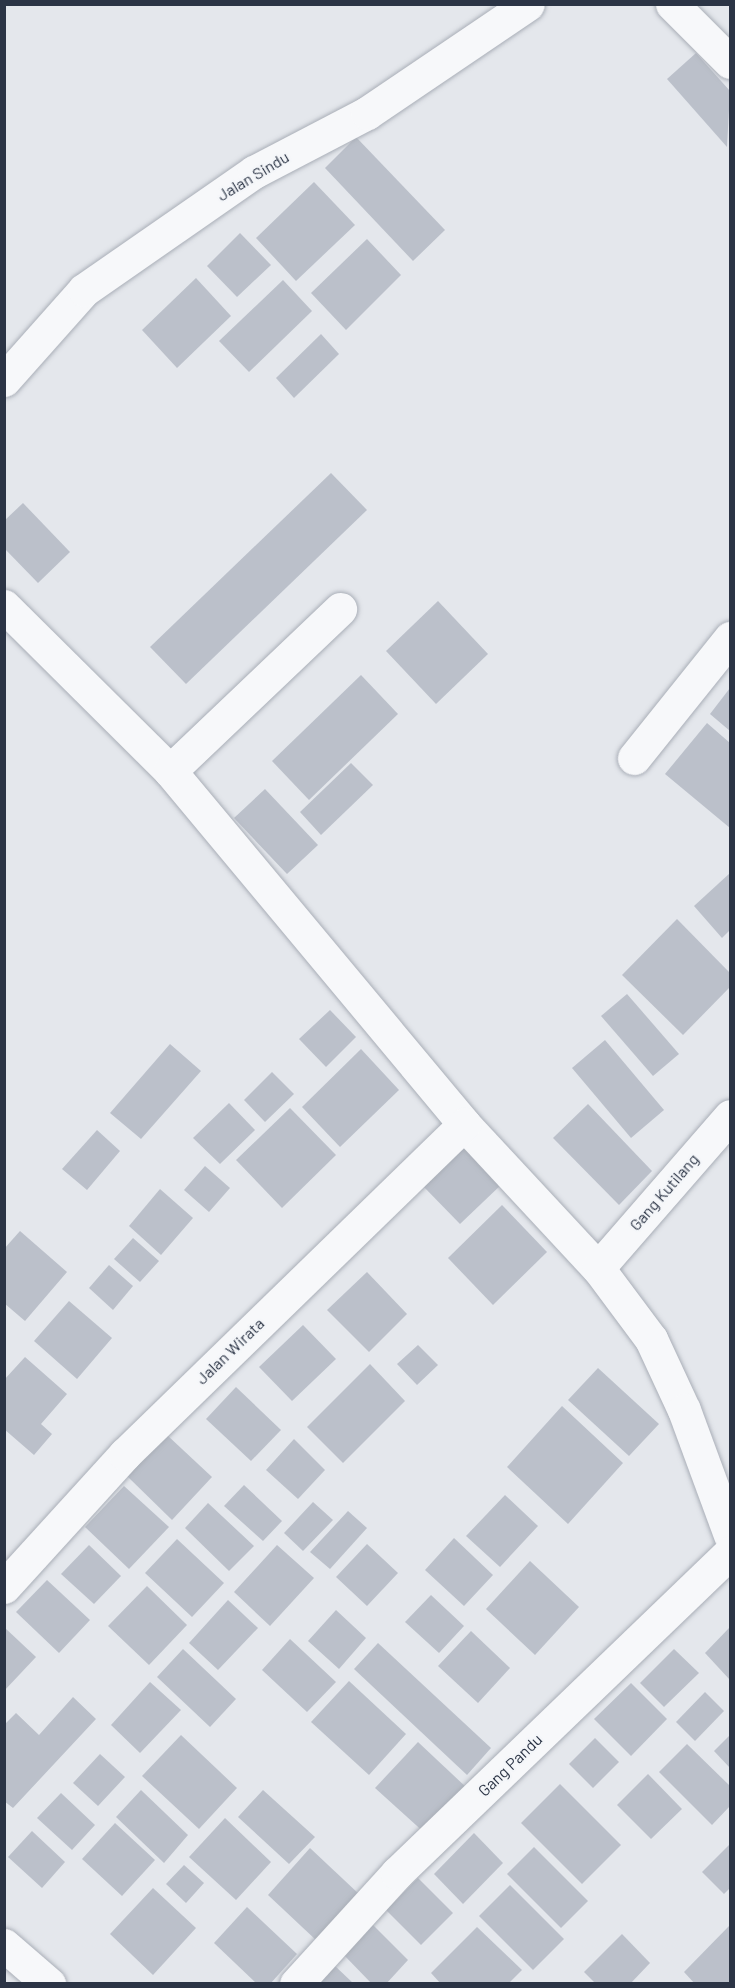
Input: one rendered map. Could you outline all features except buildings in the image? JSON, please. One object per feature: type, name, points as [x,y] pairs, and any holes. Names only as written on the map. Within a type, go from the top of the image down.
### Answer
[{"type":"street","name":"Jalan Sindu","points":[[4,380],[84,290],[254,172],[367,113],[528,4]]},
{"type":"street","points":[[672,4],[730,63]]},
{"type":"street","points":[[4,606],[170,771],[464,1124],[598,1268],[651,1340],[684,1410],[730,1535]]},
{"type":"street","points":[[170,771],[340,609]]},
{"type":"street","points":[[634,758],[730,638]]},
{"type":"street","name":"Gang Kutilang","points":[[598,1268],[730,1116]]},
{"type":"street","name":"Jalan Wirata","points":[[4,1587],[125,1454],[464,1124]]},
{"type":"street","name":"Gang Pandu","points":[[297,1983],[396,1873],[730,1553]]},
{"type":"street","points":[[4,1945],[49,1983]]}]
